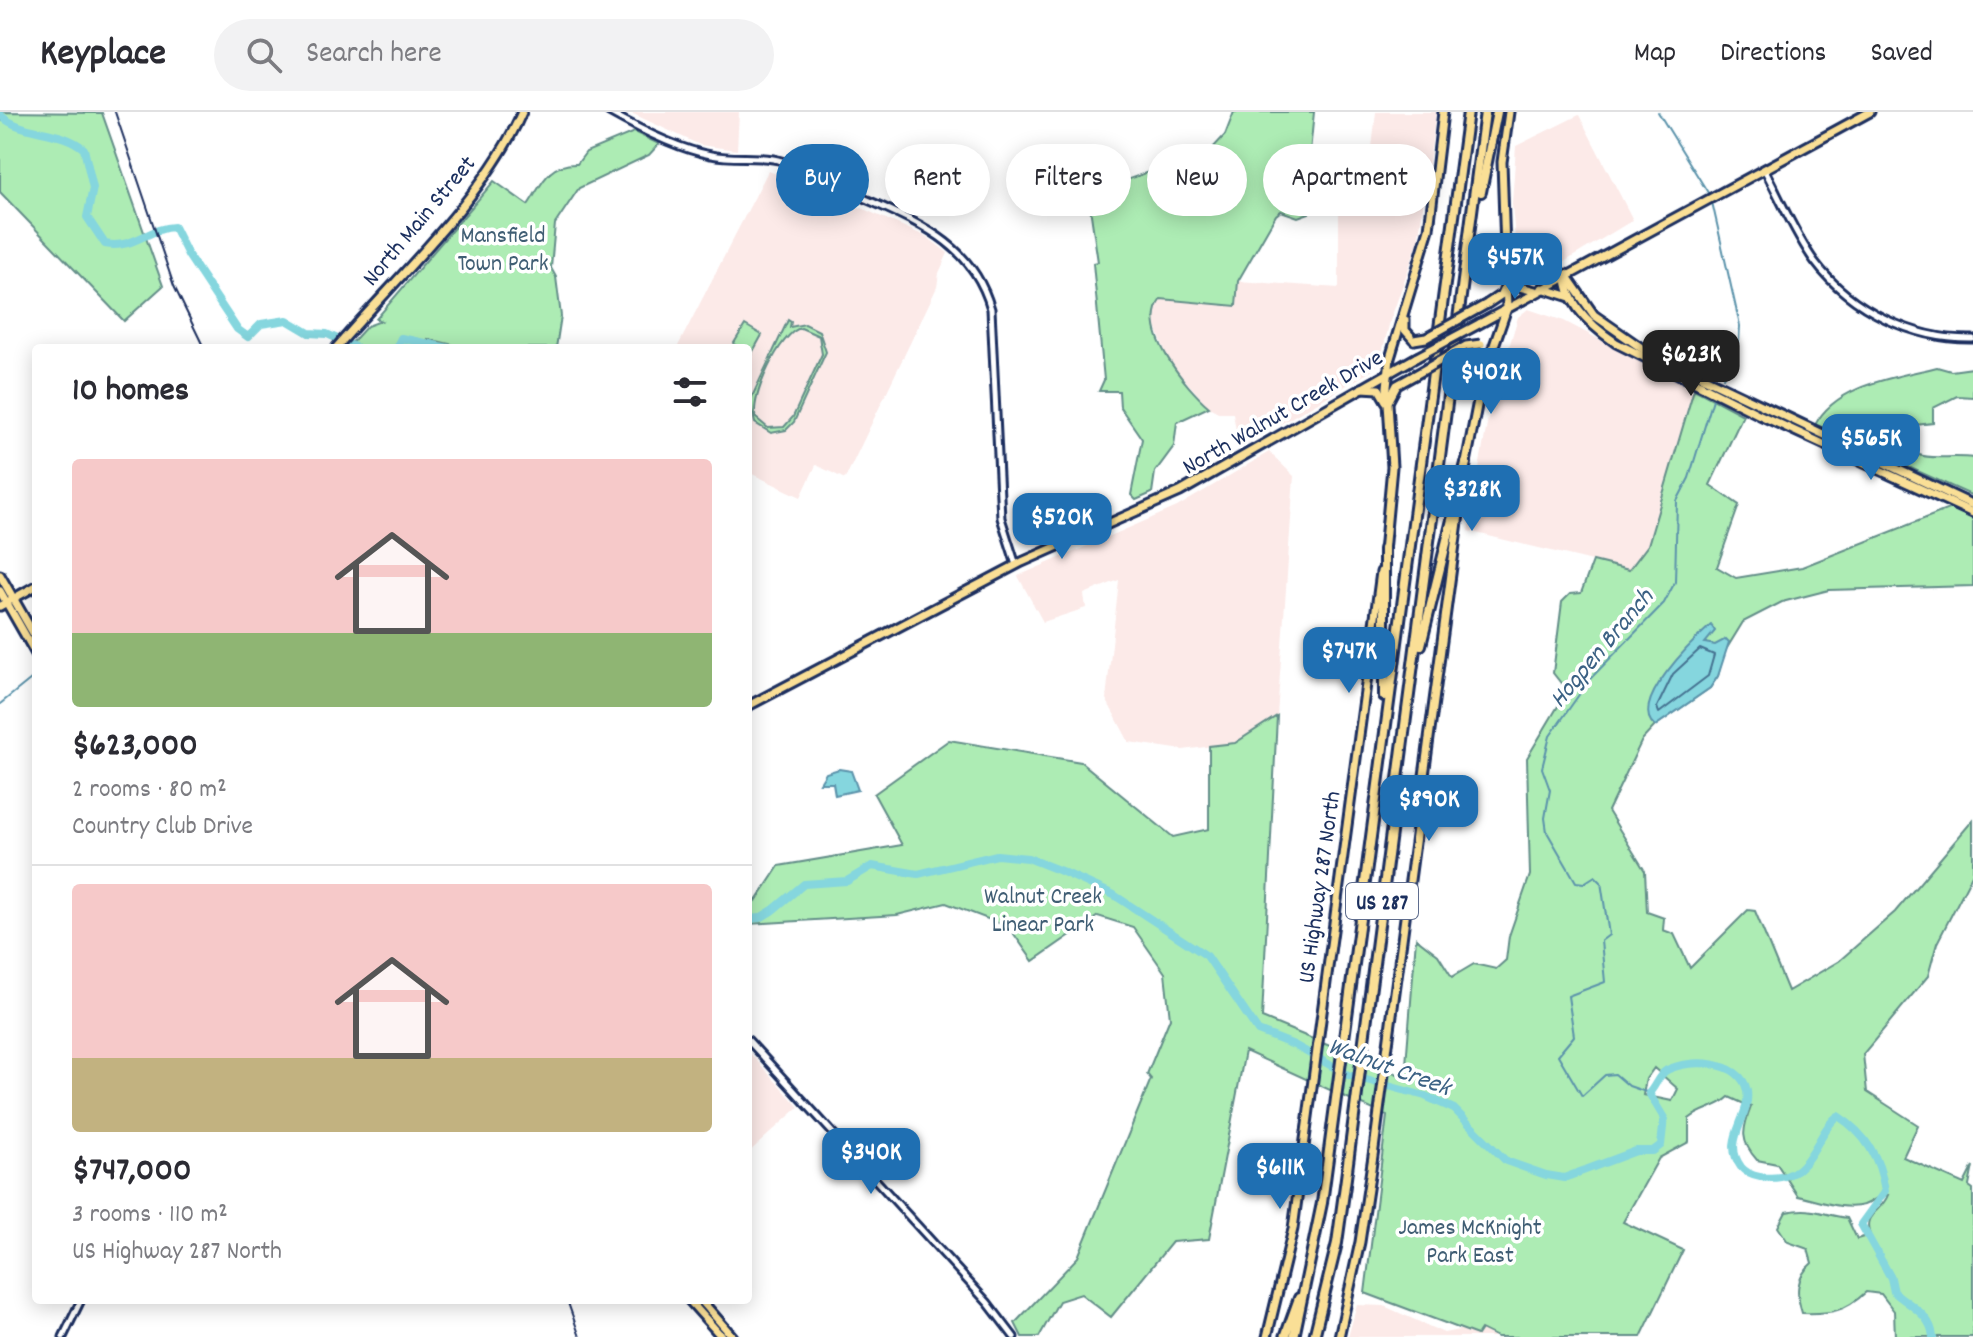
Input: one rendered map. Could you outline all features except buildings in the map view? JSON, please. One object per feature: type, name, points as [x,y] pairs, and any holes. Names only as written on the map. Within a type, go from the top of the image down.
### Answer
[{"type":"highway","name":"US 287","points":[[1294,1337],[1309,1276],[1336,1101],[1468,112]]},
{"type":"highway","name":"US 287","points":[[1316,1337],[1337,1243],[1474,216],[1485,112]]},
{"type":"highway","points":[[1474,216],[1497,112]]},
{"type":"highway","points":[[1407,708],[1413,696],[1433,589],[1466,463]]},
{"type":"highway","points":[[1384,549],[1387,710]]},
{"type":"highway","points":[[1285,1337],[1309,1276]]},
{"type":"main road","name":"North Main Street","points":[[339,344],[472,191],[500,153],[522,112]]},
{"type":"main road","name":"US Highway 287 North","points":[[1267,1337],[1293,1229],[1384,549],[1392,467],[1388,372],[1429,229],[1443,112]]},
{"type":"main road","points":[[1486,368],[1507,308],[1502,162],[1509,112]]},
{"type":"main road","name":"North Walnut Creek Drive","points":[[752,704],[1016,565],[1180,492],[1388,372],[1870,112]]},
{"type":"main road","points":[[1404,313],[1405,330],[1414,340],[1426,338],[1502,294],[1507,272]]},
{"type":"main road","points":[[1507,272],[1516,286],[1562,292],[1602,333],[1636,354],[1682,371],[1687,370],[1973,505]]},
{"type":"main road","points":[[1566,274],[1565,284],[1574,301]]},
{"type":"main road","points":[[1566,274],[1594,315],[1662,363],[1973,513]]},
{"type":"main road","points":[[1602,333],[1620,335]]},
{"type":"main road","points":[[1339,1337],[1360,1242],[1466,463],[1488,353],[1481,344],[1466,346],[1397,385],[1388,404]]},
{"type":"main road","points":[[1359,388],[1379,389],[1388,404]]},
{"type":"main road","points":[[0,575],[7,602],[32,633]]},
{"type":"main road","points":[[7,602],[32,588]]},
{"type":"main road","points":[[0,591],[32,647]]},
{"type":"main road","points":[[693,1304],[722,1337]]},
{"type":"main road","points":[[704,1304],[733,1337]]},
{"type":"street","points":[[609,112],[710,155],[776,160],[801,168],[938,234],[968,260],[987,295],[993,324],[1001,518],[1016,565]]},
{"type":"street","points":[[1764,168],[1808,251],[1834,284],[1863,306],[1899,326],[1936,336],[1973,339]]},
{"type":"street","points":[[752,1044],[988,1303],[1014,1337]]},
{"type":"street","points":[[63,1337],[79,1304]]},
{"type":"shaded area","points":[[629,112],[739,112],[737,150],[700,145]]},
{"type":"shaded area","points":[[1376,112],[1436,112],[1432,144],[1372,144]]},
{"type":"shaded area","points":[[1579,115],[1633,220],[1531,282],[1519,285],[1512,204],[1516,146]]},
{"type":"shaded area","points":[[768,171],[776,174],[776,216],[869,216],[869,211],[927,237],[948,253],[939,273],[937,287],[845,479],[816,465],[801,497],[752,474],[752,344],[679,344]]},
{"type":"shaded area","points":[[1339,216],[1422,216],[1418,242],[1390,321],[1380,361],[1373,370],[1239,448],[1233,413],[1220,413],[1209,407],[1169,362],[1155,324],[1155,307],[1161,299],[1235,306],[1238,281],[1339,288]]},
{"type":"shaded area","points":[[1528,309],[1564,321],[1694,389],[1648,545],[1630,570],[1468,531],[1488,418],[1518,317]]},
{"type":"shaded area","points":[[1269,452],[1294,476],[1277,716],[1235,743],[1183,750],[1129,742],[1106,699],[1119,580],[1084,594],[1086,608],[1043,622],[1018,576],[1177,507]]},
{"type":"shaded area","points":[[752,1055],[799,1107],[752,1149]]},
{"type":"shaded area","points":[[1357,1305],[1384,1306],[1444,1333],[1464,1329],[1477,1335],[1480,1329],[1497,1337],[1348,1337]]},
{"type":"green space","points":[[0,112],[102,113],[163,286],[124,321],[0,192]]},
{"type":"green space","points":[[1234,112],[1314,112],[1311,144],[1263,144],[1263,216],[1275,216],[1238,281],[1236,306],[1161,299],[1155,312],[1155,326],[1167,357],[1188,386],[1209,407],[1177,422],[1174,446],[1155,472],[1152,493],[1136,500],[1131,495],[1142,439],[1120,407],[1119,391],[1099,391],[1104,380],[1093,263],[1098,262],[1091,216],[1131,216],[1131,178],[1147,173],[1147,216],[1247,216],[1247,144],[1217,144],[1225,135]]},
{"type":"green space","name":"Mansfield Town Park","points":[[634,132],[659,144],[649,155],[579,188],[555,224],[551,268],[556,277],[561,316],[557,344],[449,344],[428,339],[425,344],[351,344],[367,326],[381,321],[376,319],[494,181],[528,205],[551,172],[558,167],[577,164],[586,152]]},
{"type":"green space","points":[[788,320],[790,327],[805,324],[819,331],[826,352],[794,422],[786,430],[771,433],[755,423],[752,397]],"holes":[[[801,328],[819,336],[822,354],[793,417],[784,427],[768,428],[756,418],[757,396],[768,367],[793,332]]]},
{"type":"green space","points":[[745,325],[762,335],[752,353],[752,344],[734,343]]},
{"type":"green space","points":[[1937,367],[1951,371],[1973,368],[1973,397],[1957,396],[1933,408],[1933,423],[1906,426],[1893,432],[1902,444],[1919,455],[1973,458],[1973,496],[1815,425],[1837,400],[1852,392],[1885,379]]},
{"type":"green space","points":[[1694,389],[1743,415],[1710,485],[1739,505],[1717,567],[1736,578],[1802,567],[1951,508],[1973,518],[1973,586],[1829,590],[1782,602],[1743,622],[1724,653],[1718,676],[1710,688],[1655,726],[1642,740],[1608,811],[1645,871],[1647,912],[1664,918],[1663,930],[1674,934],[1690,968],[1748,910],[1755,911],[1788,991],[1839,961],[1895,912],[1973,820],[1973,873],[1937,943],[1928,976],[1863,1054],[1867,1092],[1918,1125],[1903,1157],[1964,1184],[1973,1166],[1969,1186],[1973,1189],[1973,1337],[1895,1337],[1894,1311],[1881,1294],[1866,1292],[1837,1310],[1802,1313],[1798,1286],[1802,1274],[1812,1263],[1808,1249],[1788,1242],[1778,1227],[1786,1212],[1811,1210],[1847,1218],[1857,1239],[1870,1235],[1870,1217],[1888,1195],[1864,1205],[1848,1207],[1798,1196],[1777,1164],[1757,1160],[1751,1153],[1744,1135],[1751,1107],[1729,1097],[1689,1119],[1689,1142],[1659,1158],[1623,1222],[1683,1250],[1641,1337],[1497,1337],[1481,1329],[1477,1335],[1365,1293],[1387,1116],[1245,1051],[1209,1239],[1172,1242],[1111,1317],[1081,1294],[1059,1301],[1039,1337],[1022,1337],[1015,1323],[1078,1257],[1151,1079],[1147,1074],[1170,1018],[1165,973],[1133,927],[1098,916],[1033,961],[1009,927],[946,903],[897,915],[752,924],[752,896],[756,901],[779,866],[902,845],[874,794],[949,740],[1081,762],[1173,837],[1209,829],[1209,746],[1235,743],[1277,716],[1262,1018],[1405,1077],[1416,938],[1438,955],[1452,977],[1474,964],[1496,969],[1506,960],[1509,936],[1530,875],[1527,758],[1567,691],[1553,673],[1562,602],[1570,594],[1581,593],[1593,561],[1629,570],[1648,545]],"holes":[[[1654,1068],[1678,1089],[1672,1101],[1643,1095],[1646,1079]]]},
{"type":"water","points":[[1711,625],[1715,631],[1705,643],[1715,645],[1726,639],[1729,642],[1718,676],[1710,688],[1655,726],[1649,716],[1656,688],[1678,658]]},
{"type":"water","points":[[839,769],[851,771],[858,790],[835,795],[833,783],[820,783],[826,773]]},
{"type":"waterway","name":"Hogpen Branch","points":[[1658,112],[1710,196]]},
{"type":"waterway","name":"Walnut Creek","points":[[0,115],[9,122],[64,138],[84,149],[93,188],[87,217],[105,244],[124,244],[174,227],[188,255],[237,329],[248,337],[261,324],[287,320],[309,333],[327,334],[348,344]]},
{"type":"waterway","name":"Hogpen Branch","points":[[1712,202],[1740,326],[1739,342],[1723,377]]},
{"type":"waterway","name":"Walnut Creek","points":[[398,344],[401,338],[429,344]]},
{"type":"waterway","name":"Hogpen Branch","points":[[1649,1093],[1629,1086],[1615,1074],[1605,1075],[1582,1096],[1558,1055],[1574,1036],[1568,996],[1605,982],[1601,941],[1609,935],[1601,882],[1595,876],[1584,883],[1576,882],[1547,832],[1545,818],[1550,790],[1542,768],[1550,736],[1590,679],[1664,603],[1675,582],[1677,501],[1689,478],[1713,399]]},
{"type":"waterway","points":[[0,704],[32,678]]},
{"type":"waterway","name":"Walnut Creek","points":[[752,919],[760,918],[773,910],[804,884],[847,881],[872,866],[918,874],[997,855],[1028,858],[1114,895],[1207,956],[1258,1031],[1294,1045],[1348,1075],[1425,1096],[1454,1109],[1506,1161],[1564,1178],[1636,1151],[1653,1151],[1661,1145],[1664,1118],[1649,1093],[1667,1070],[1700,1063],[1725,1067],[1743,1080],[1747,1091],[1734,1148],[1741,1167],[1749,1173],[1771,1178],[1792,1174],[1807,1159],[1838,1116],[1864,1139],[1875,1158],[1885,1191],[1861,1224],[1891,1278],[1894,1292],[1924,1316],[1933,1337]]},
{"type":"railway","points":[[115,112],[174,286],[202,344]]},
{"type":"railway","points":[[568,1304],[580,1337]]},
{"type":"park label","name":"Walnut Creek Linear Park","points":[[1043,909]]},
{"type":"park label","name":"James McKnight Park East","points":[[1470,1240]]}]
